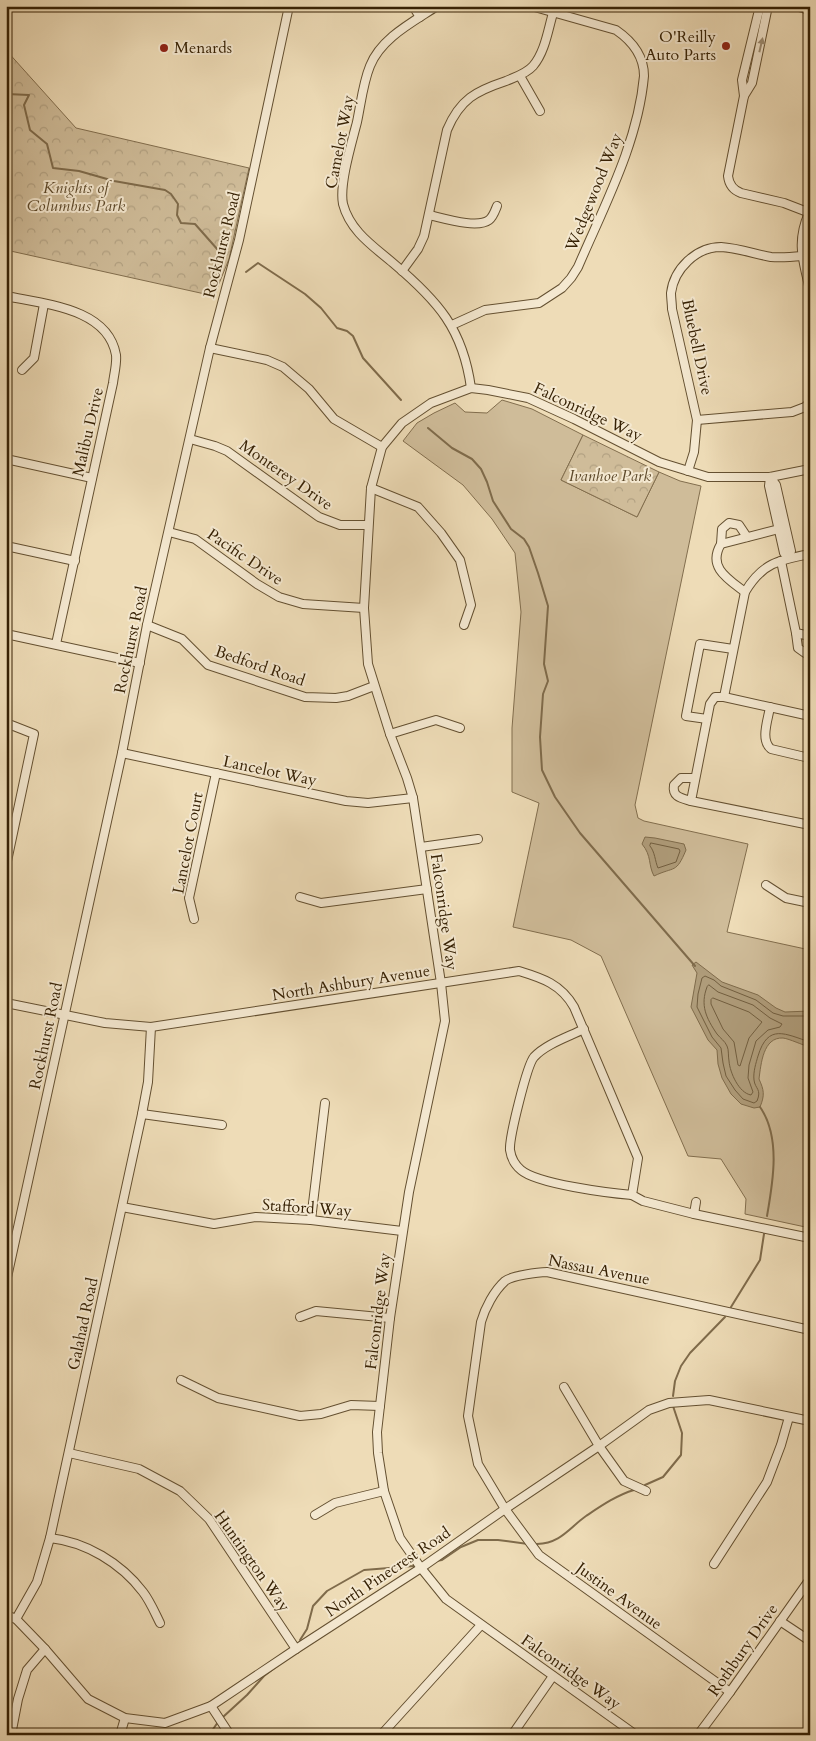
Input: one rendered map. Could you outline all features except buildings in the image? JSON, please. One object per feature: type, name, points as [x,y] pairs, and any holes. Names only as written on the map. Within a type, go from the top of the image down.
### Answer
[{"type":"main road","points":[[799,6],[810,9]]},
{"type":"street","name":"Rockhurst Road","points":[[6,1282],[8,1265],[122,753],[147,625],[170,532],[210,348],[239,240],[289,6]]},
{"type":"street","points":[[412,6],[420,17]]},
{"type":"street","name":"Camelot Way","points":[[437,6],[386,42],[370,65],[342,190],[343,202],[349,220],[360,235],[437,303],[452,325],[468,367],[471,388]]},
{"type":"street","points":[[531,6],[552,10],[562,6]]},
{"type":"street","points":[[760,6],[742,80],[744,96],[728,176],[731,187],[741,193],[784,203],[809,213],[803,226],[800,242],[810,290]]},
{"type":"street","points":[[744,96],[752,83],[768,6]]},
{"type":"street","points":[[402,271],[418,249],[424,236],[447,130],[453,116],[463,102],[473,95],[486,88],[520,76],[532,67],[541,54],[552,10]]},
{"type":"street","name":"Wedgewood Way","points":[[452,325],[486,310],[539,302],[562,288],[578,267],[628,147],[643,86],[644,67],[640,55],[633,44],[616,30],[552,10]]},
{"type":"street","points":[[520,76],[540,110]]},
{"type":"street","points":[[428,215],[470,223],[480,223],[489,220],[497,206]]},
{"type":"street","name":"Bluebell Drive","points":[[688,471],[694,452],[698,420],[672,309],[671,294],[674,280],[692,256],[720,247],[773,257],[802,256]]},
{"type":"street","name":"Malibu Drive","points":[[6,296],[81,313],[98,324],[108,336],[116,356],[113,383],[56,644]]},
{"type":"street","points":[[22,370],[34,358],[44,304]]},
{"type":"street","points":[[210,348],[266,360],[283,367],[309,390],[334,419],[382,447]]},
{"type":"street","name":"Falconridge Way","points":[[636,1735],[446,1599],[400,1538],[384,1491],[377,1432],[390,1318],[402,1231],[444,1028],[445,1010],[413,798],[368,664],[364,608],[371,488],[382,447],[402,423],[431,403],[471,388],[528,398],[574,418],[659,462],[708,477],[770,477],[810,469]]},
{"type":"street","points":[[698,420],[792,412],[805,407],[810,402]]},
{"type":"street","name":"Monterey Drive","points":[[190,439],[228,451],[327,521],[340,525],[368,525]]},
{"type":"street","points":[[6,459],[92,478]]},
{"type":"street","points":[[770,477],[769,486],[784,553],[790,558]]},
{"type":"street","points":[[770,477],[776,485],[791,551],[790,558]]},
{"type":"street","points":[[371,488],[418,507],[441,533],[460,560],[471,605],[464,625]]},
{"type":"street","points":[[744,592],[724,576],[716,564],[717,551],[721,544],[722,529],[729,523],[739,525],[747,537]]},
{"type":"street","points":[[721,544],[779,529]]},
{"type":"street","name":"Pacific Drive","points":[[170,532],[195,539],[258,584],[279,596],[303,604],[364,608]]},
{"type":"street","points":[[6,546],[75,561]]},
{"type":"street","points":[[724,697],[744,592],[753,578],[766,567],[790,558],[810,554]]},
{"type":"street","points":[[781,561],[798,648],[805,653],[810,653]]},
{"type":"street","name":"Bedford Road","points":[[147,625],[182,639],[208,665],[305,697],[336,698],[348,696],[374,686]]},
{"type":"street","points":[[796,633],[810,636]]},
{"type":"street","points":[[6,634],[140,664]]},
{"type":"street","points":[[707,719],[686,716],[700,644],[733,649]]},
{"type":"street","points":[[690,801],[710,704],[715,697],[724,697],[810,716]]},
{"type":"street","points":[[770,707],[765,739],[768,746],[807,756]]},
{"type":"street","points":[[390,734],[436,720],[460,728]]},
{"type":"street","points":[[6,723],[34,734],[6,866]]},
{"type":"street","name":"Lancelot Way","points":[[122,753],[357,803],[376,803],[413,798]]},
{"type":"street","name":"Lancelot Court","points":[[194,919],[189,898],[216,773]]},
{"type":"street","points":[[695,778],[681,778],[674,785],[674,792],[678,797],[690,801],[809,823]]},
{"type":"street","points":[[421,847],[478,839]]},
{"type":"street","points":[[766,885],[786,898],[810,903]]},
{"type":"street","points":[[300,897],[321,903],[427,889]]},
{"type":"street","name":"North Ashbury Avenue","points":[[6,1003],[105,1023],[152,1027],[519,971],[553,984],[567,996],[584,1028],[638,1158],[632,1195]]},
{"type":"street","name":"Galahad Road","points":[[16,1619],[37,1582],[50,1538],[142,1114],[148,1082],[152,1027]]},
{"type":"street","points":[[584,1028],[545,1048],[533,1058],[526,1076],[510,1149],[515,1164],[522,1171],[535,1178],[602,1193],[632,1195],[643,1201],[694,1214],[810,1238]]},
{"type":"street","points":[[311,1220],[325,1103]]},
{"type":"street","points":[[142,1114],[222,1125]]},
{"type":"street","points":[[694,1214],[696,1202]]},
{"type":"street","name":"Stafford Way","points":[[122,1207],[214,1224],[256,1217],[311,1220],[402,1231]]},
{"type":"street","name":"Nassau Avenue","points":[[505,1509],[478,1464],[468,1416],[483,1315],[491,1300],[506,1280],[535,1272],[559,1273],[810,1330]]},
{"type":"street","points":[[300,1317],[316,1311],[390,1318]]},
{"type":"street","points":[[181,1380],[218,1398],[300,1416],[321,1414],[351,1404],[380,1406]]},
{"type":"street","points":[[564,1387],[599,1446],[624,1481],[646,1491]]},
{"type":"street","name":"North Pinecrest Road","points":[[6,1615],[16,1619],[88,1699],[125,1718],[165,1723],[212,1706],[421,1568],[649,1410],[669,1404],[709,1400],[810,1421]]},
{"type":"street","points":[[714,1564],[767,1482],[789,1417]]},
{"type":"street","name":"Huntington Way","points":[[69,1453],[139,1469],[180,1491],[208,1519],[296,1649]]},
{"type":"street","points":[[315,1515],[335,1503],[384,1491]]},
{"type":"street","name":"Justine Avenue","points":[[505,1509],[539,1555],[730,1692]]},
{"type":"street","points":[[50,1538],[82,1546],[114,1563],[143,1592],[160,1623]]},
{"type":"street","name":"Rothbury Drive","points":[[698,1735],[810,1580]]},
{"type":"street","points":[[780,1621],[810,1642]]},
{"type":"street","points":[[382,1735],[481,1625]]},
{"type":"street","points":[[12,1735],[18,1699],[27,1670],[45,1649]]},
{"type":"street","points":[[512,1735],[553,1676]]},
{"type":"street","points":[[212,1706],[230,1735]]},
{"type":"street","points":[[120,1735],[125,1718]]},
{"type":"green space","name":"Knights of Columbus Park","points":[[6,50],[76,128],[249,168],[229,259],[214,296],[6,250]]},
{"type":"green space","points":[[502,400],[532,409],[583,435],[561,480],[637,517],[659,472],[680,481],[701,486],[635,805],[638,818],[644,821],[748,844],[727,932],[810,950],[810,1228],[745,1214],[746,1199],[721,1159],[688,1156],[601,956],[571,940],[513,927],[539,803],[512,792],[512,728],[521,612],[515,553],[492,519],[463,485],[403,441],[417,423],[455,403],[465,412],[487,413]]},
{"type":"green space","name":"Ivanhoe Park","points":[[583,435],[659,472],[637,517],[561,480]]},
{"type":"water","points":[[645,837],[684,844],[686,850],[680,863],[674,868],[654,876],[649,856],[642,844]]},
{"type":"water","points":[[696,962],[722,982],[758,995],[785,1012],[810,1011],[810,1047],[783,1038],[776,1039],[767,1047],[762,1059],[759,1079],[763,1093],[760,1107],[754,1108],[741,1104],[731,1094],[722,1078],[717,1050],[708,1040],[691,1007],[697,973],[692,965]]},
{"type":"waterway","points":[[6,88],[7,94],[29,95],[24,105],[30,130],[47,144],[53,168],[79,171],[114,181],[165,190],[171,194],[178,204],[177,215],[181,223],[195,224],[218,250]]},
{"type":"waterway","points":[[246,272],[258,263],[305,294],[321,308],[337,328],[347,331],[353,336],[363,358],[401,400]]},
{"type":"waterway","points":[[428,428],[452,448],[472,459],[481,469],[493,501],[511,529],[524,539],[529,547],[538,573],[548,606],[544,664],[548,681],[543,694],[540,737],[542,770],[555,797],[580,833],[695,966]]},
{"type":"waterway","points":[[760,1107],[767,1119],[771,1132],[774,1160],[767,1216]]},
{"type":"waterway","points":[[731,1307],[760,1260],[764,1234]]},
{"type":"waterway","points":[[673,1396],[675,1381],[681,1366],[690,1353],[725,1317]]},
{"type":"waterway","points":[[645,1485],[663,1477],[681,1455],[682,1433],[673,1406]]},
{"type":"waterway","points":[[537,1544],[559,1538],[603,1505],[634,1490]]},
{"type":"waterway","points":[[436,1561],[442,1560],[461,1547],[478,1540],[498,1540],[528,1544]]},
{"type":"waterway","points":[[300,1640],[307,1629],[313,1606],[327,1591],[364,1570],[414,1566]]},
{"type":"waterway","points":[[223,1717],[264,1676],[285,1660]]},
{"type":"waterway","points":[[209,1735],[218,1722]]},
{"type":"place","name":"O'Reilly Auto Parts","points":[[726,46]]},
{"type":"place","name":"Menards","points":[[164,48]]}]
